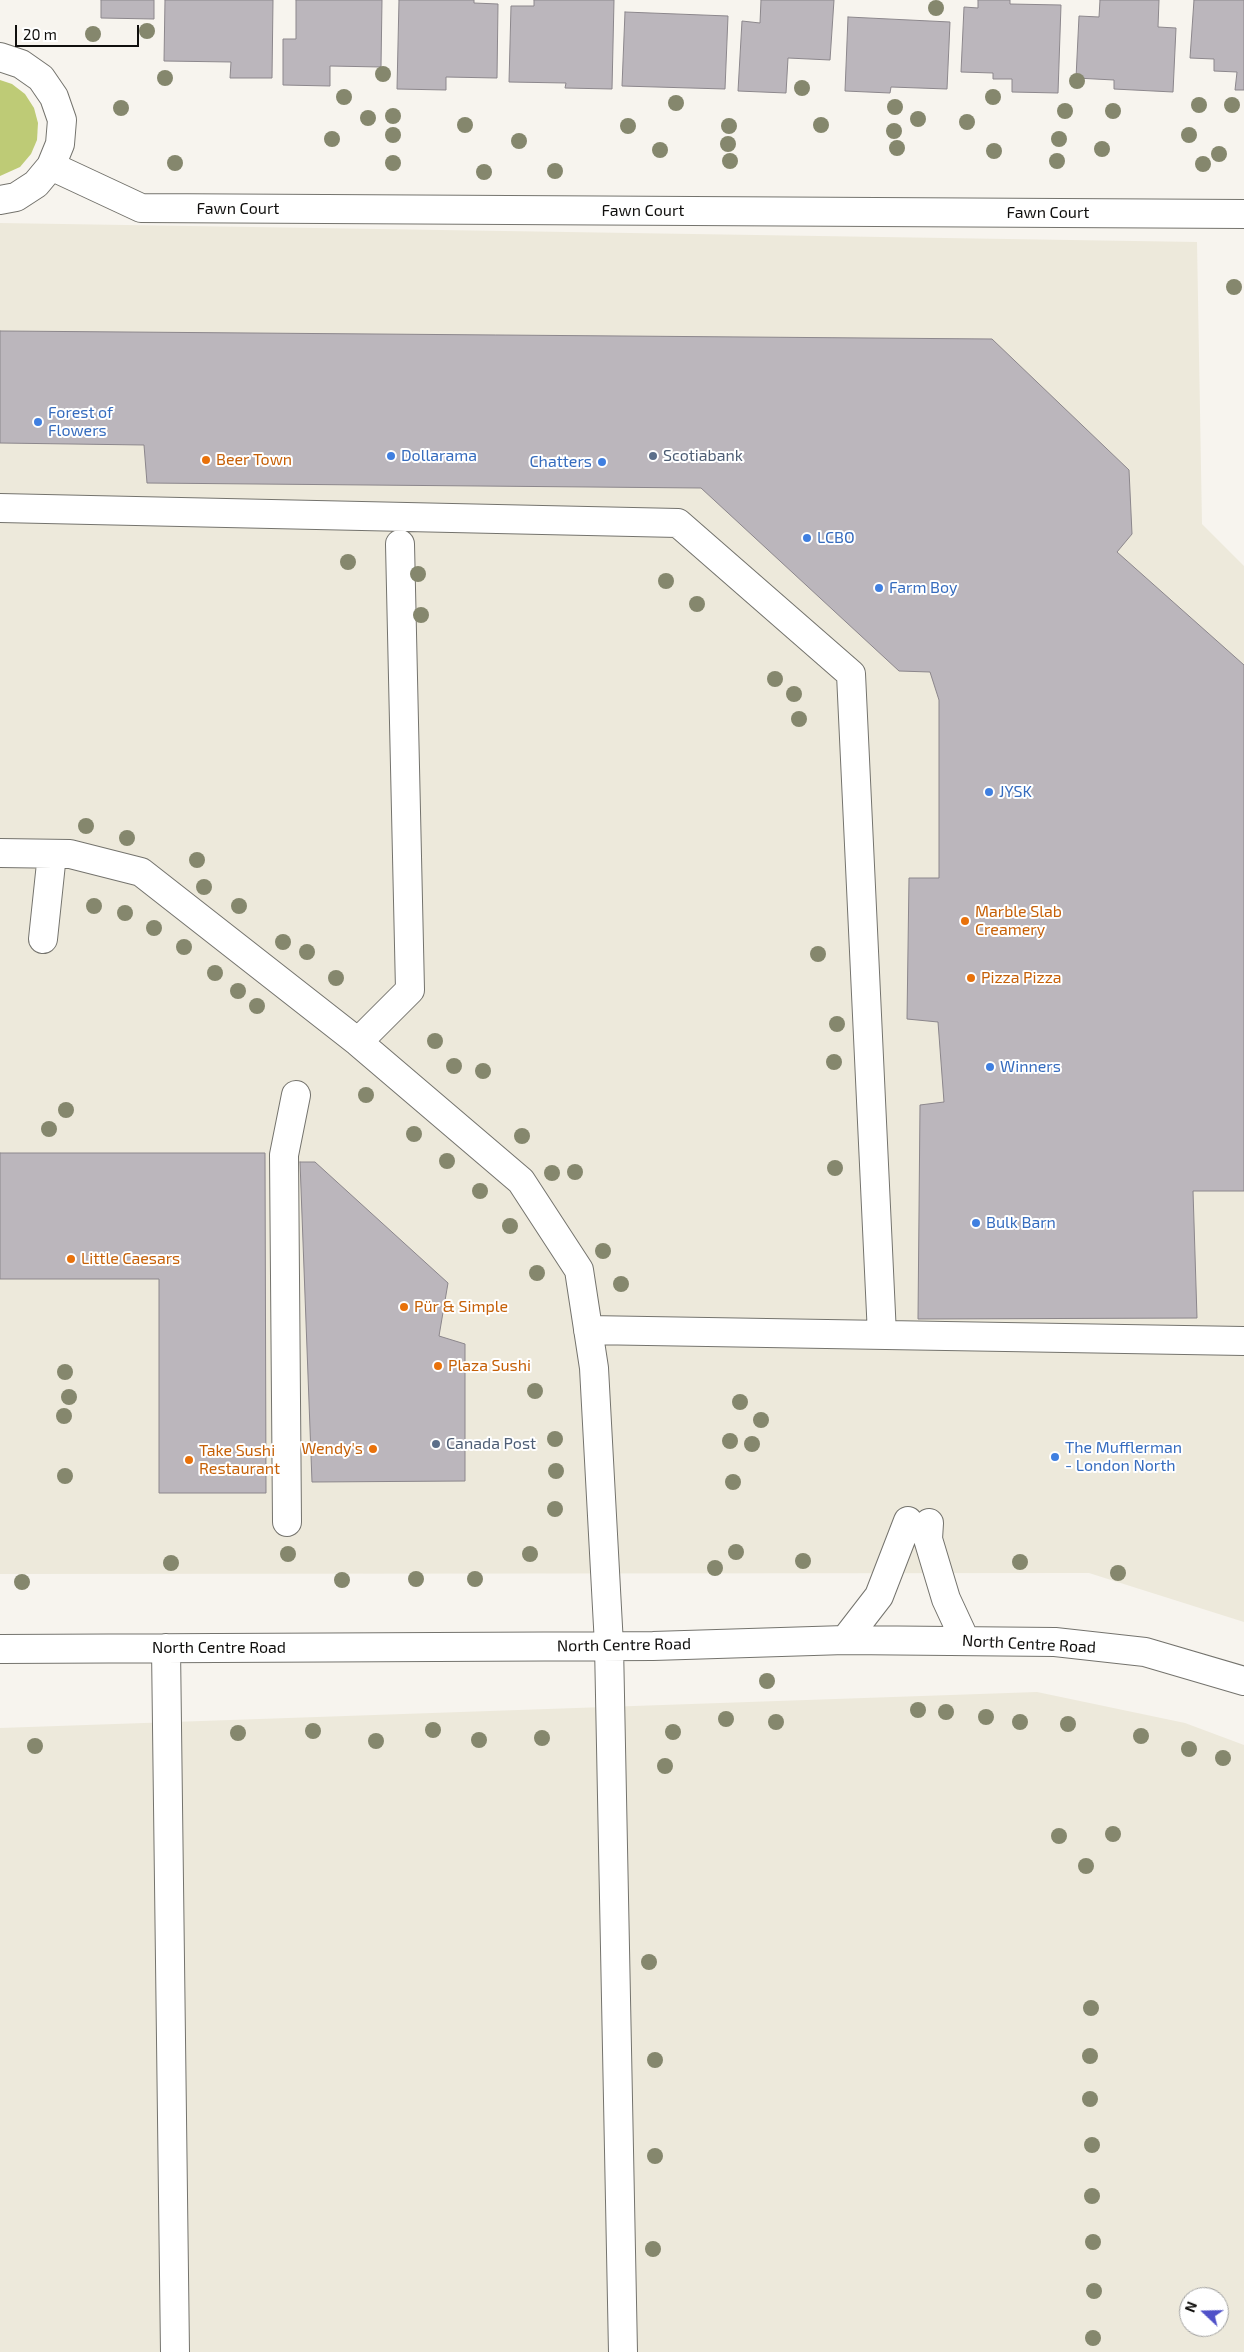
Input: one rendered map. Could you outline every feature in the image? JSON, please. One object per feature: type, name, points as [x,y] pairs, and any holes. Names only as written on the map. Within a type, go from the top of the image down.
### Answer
[{"type":"street","points":[[0,57],[22,64],[41,78],[54,97],[62,120],[60,144],[51,166],[36,184],[16,197],[0,200]]},
{"type":"street","name":"Fawn Court","points":[[51,166],[141,208],[1244,214]]},
{"type":"street","points":[[0,508],[678,523],[851,674],[882,1335]]},
{"type":"street","points":[[358,1042],[410,990],[400,544]]},
{"type":"street","points":[[0,853],[70,854],[140,872],[358,1042],[521,1181],[579,1270],[594,1368],[609,1645],[623,2352]]},
{"type":"street","points":[[43,939],[52,854]]},
{"type":"street","points":[[287,1522],[284,1155],[296,1095]]},
{"type":"street","points":[[588,1330],[1244,1341]]},
{"type":"street","points":[[845,1640],[879,1596],[918,1522],[928,1538],[944,1592],[964,1640]]},
{"type":"street","name":"North Centre Road","points":[[0,1649],[653,1646],[845,1640],[1055,1642],[1145,1652],[1244,1681]]},
{"type":"street","points":[[166,1648],[175,2352]]},
{"type":"shaded area","points":[[0,223],[1197,242],[1202,524],[1244,566],[1244,1622],[1089,1573],[0,1574]]},
{"type":"shaded area","points":[[1037,1692],[1185,1723],[1244,1745],[1244,2352],[0,2352],[0,1728]]},
{"type":"green space","points":[[0,80],[12,84],[25,94],[34,108],[38,123],[37,140],[31,154],[20,167],[0,176]]},
{"type":"building","points":[[101,0],[154,0],[154,19],[101,18]]},
{"type":"building","points":[[165,0],[273,0],[272,78],[230,78],[231,62],[164,61]]},
{"type":"building","points":[[296,0],[382,0],[381,67],[330,66],[330,86],[283,85],[283,39],[296,39]]},
{"type":"building","points":[[399,0],[474,0],[474,3],[498,4],[497,78],[446,77],[446,90],[397,89]]},
{"type":"building","points":[[534,0],[614,0],[612,89],[565,88],[566,83],[509,82],[511,6],[534,6]]},
{"type":"building","points":[[761,0],[834,0],[830,60],[788,58],[786,93],[738,91],[742,21],[760,23]]},
{"type":"building","points":[[978,0],[1010,0],[1010,4],[1061,5],[1058,93],[1012,92],[1012,79],[993,79],[993,73],[961,72],[964,7],[978,8]]},
{"type":"building","points":[[1100,0],[1159,0],[1158,27],[1176,28],[1173,92],[1114,89],[1114,80],[1076,78],[1079,16],[1099,17]]},
{"type":"building","points":[[1194,0],[1244,0],[1244,90],[1235,90],[1237,72],[1214,71],[1214,59],[1190,58]]},
{"type":"building","points":[[625,12],[728,16],[725,89],[622,86]]},
{"type":"building","points":[[848,17],[950,22],[947,89],[891,87],[890,93],[845,91]]},
{"type":"building","points":[[0,331],[992,339],[1129,470],[1132,534],[1117,552],[1244,665],[1244,1191],[1193,1191],[1197,1318],[918,1319],[920,1105],[944,1102],[938,1022],[907,1019],[909,878],[939,878],[939,700],[930,672],[899,671],[701,488],[147,483],[144,445],[0,443]]},
{"type":"building","points":[[0,1153],[265,1153],[266,1493],[159,1493],[159,1279],[0,1279]]},
{"type":"building","points":[[300,1162],[315,1162],[448,1283],[439,1336],[465,1344],[465,1481],[312,1482]]},
{"type":"place","name":"Forest of Flowers","points":[[38,422]]},
{"type":"place","name":"Dollarama","points":[[391,456]]},
{"type":"place","name":"Scotiabank","points":[[653,456]]},
{"type":"place","name":"Beer Town","points":[[206,460]]},
{"type":"place","name":"Chatters","points":[[602,462]]},
{"type":"place","name":"LCBO","points":[[807,538]]},
{"type":"place","name":"Farm Boy","points":[[879,588]]},
{"type":"place","name":"JYSK","points":[[989,792]]},
{"type":"place","name":"Marble Slab Creamery","points":[[965,921]]},
{"type":"place","name":"Pizza Pizza","points":[[971,978]]},
{"type":"place","name":"Winners","points":[[990,1067]]},
{"type":"place","name":"Bulk Barn","points":[[976,1223]]},
{"type":"place","name":"Little Caesars","points":[[71,1259]]},
{"type":"place","name":"Pür & Simple","points":[[404,1307]]},
{"type":"place","name":"Plaza Sushi","points":[[438,1366]]},
{"type":"place","name":"Canada Post","points":[[436,1444]]},
{"type":"place","name":"Wendy's","points":[[373,1449]]},
{"type":"place","name":"The Mufflerman - London North","points":[[1055,1457]]},
{"type":"place","name":"Take Sushi Restaurant","points":[[189,1460]]}]
